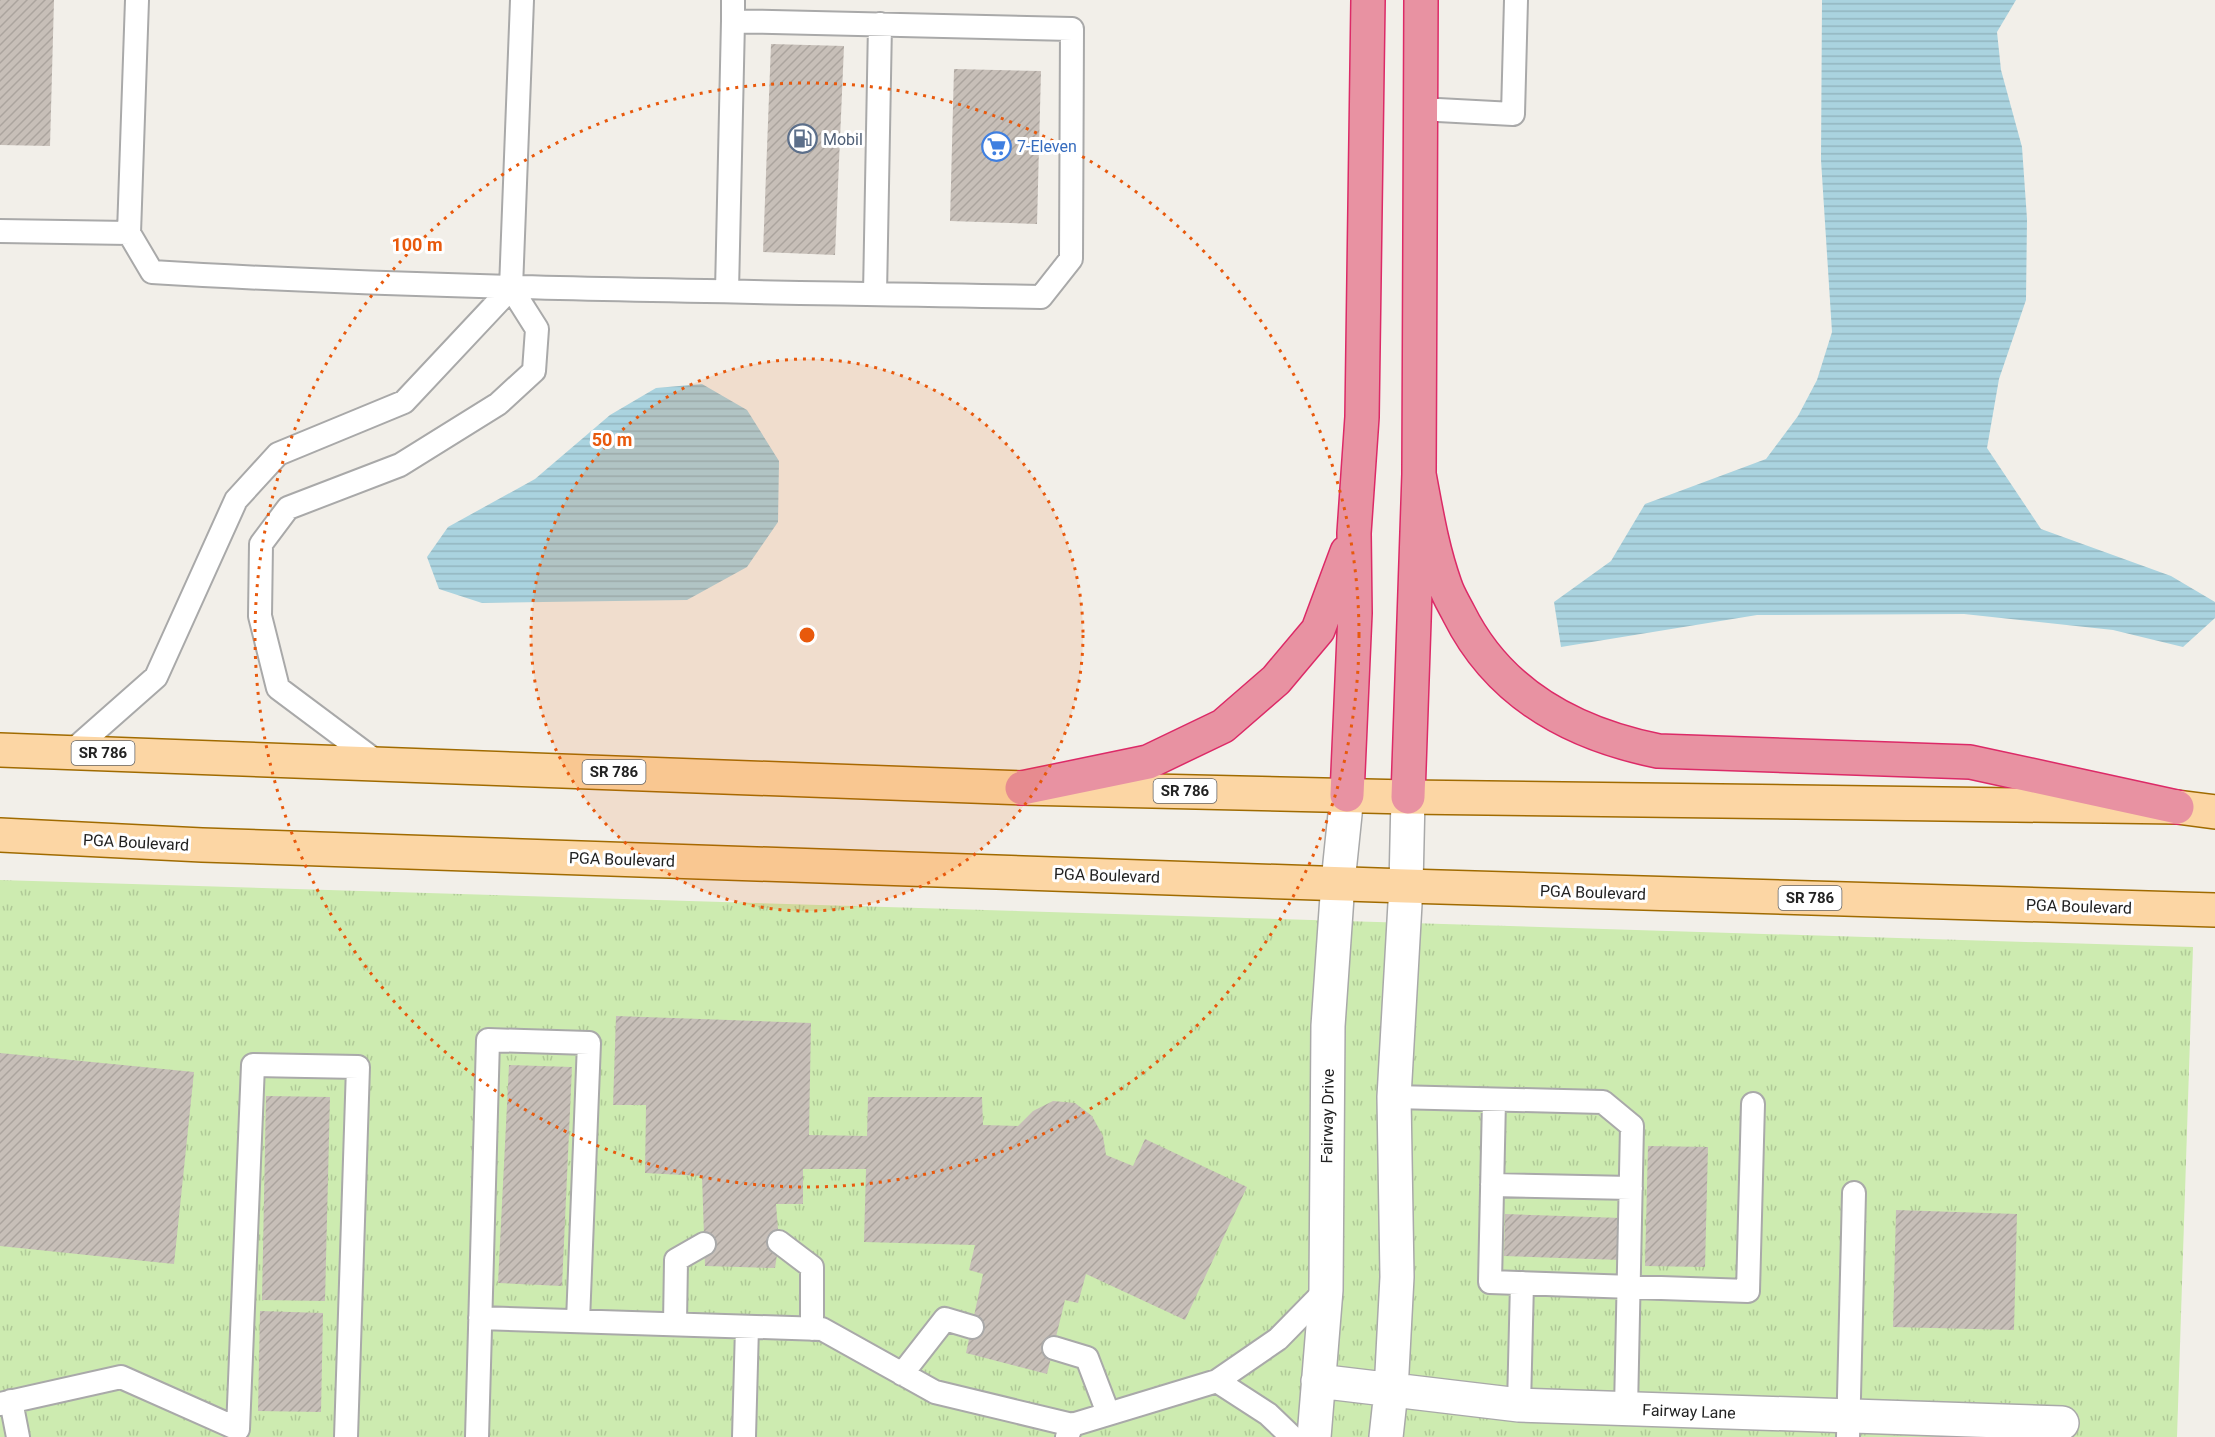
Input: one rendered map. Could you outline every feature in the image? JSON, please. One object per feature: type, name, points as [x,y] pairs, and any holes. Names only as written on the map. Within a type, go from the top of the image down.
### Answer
[{"type":"highway","points":[[1347,795],[1355,613],[1354,534],[1362,417],[1368,0]]},
{"type":"highway","points":[[1408,797],[1419,474],[1421,0]]},
{"type":"highway","points":[[1419,474],[1431,538],[1445,587],[1468,632],[1490,663],[1517,687],[1545,709],[1582,729],[1624,744],[1658,751],[1970,762],[2177,807]]},
{"type":"highway","points":[[1022,788],[1148,762],[1223,726],[1276,680],[1318,630],[1354,534]]},
{"type":"main road","name":"SR 786","points":[[0,750],[377,762],[1022,788],[1408,797],[2177,807],[2215,812]]},
{"type":"main road","name":"PGA Boulevard","points":[[0,836],[202,845],[1406,886],[2215,910]]},
{"type":"street","name":"Fairway Drive","points":[[1314,1437],[1326,1290],[1328,1026],[1338,882],[1347,795]]},
{"type":"street","points":[[1386,1437],[1391,1391],[1397,1276],[1394,1097],[1406,886],[1408,797]]},
{"type":"street","name":"Fairway Lane","points":[[1318,1381],[1519,1405],[1626,1409],[1848,1427],[2062,1430]]},
{"type":"lane","points":[[137,0],[129,233],[152,272],[511,288],[1041,297],[1071,259],[1072,28],[880,24],[733,11],[726,291]]},
{"type":"lane","points":[[377,762],[278,688],[260,615],[261,544],[288,508],[400,465],[498,404],[534,371],[537,329],[511,288],[522,0]]},
{"type":"lane","points":[[1419,109],[1513,114],[1516,0]]},
{"type":"lane","points":[[875,294],[880,24]]},
{"type":"lane","points":[[0,231],[129,233]]},
{"type":"lane","points":[[71,752],[156,677],[236,500],[278,454],[404,402],[511,288]]},
{"type":"lane","points":[[477,1437],[488,1040],[589,1043],[578,1321]]},
{"type":"lane","points":[[18,1437],[5,1403],[121,1377],[238,1429],[253,1065],[358,1067],[346,1437]]},
{"type":"lane","points":[[1394,1097],[1603,1102],[1632,1126],[1626,1409]]},
{"type":"lane","points":[[1494,1100],[1490,1282],[1748,1291],[1753,1104]]},
{"type":"lane","points":[[1492,1185],[1631,1188]]},
{"type":"lane","points":[[1848,1427],[1854,1193]]},
{"type":"lane","points":[[779,1242],[812,1267],[812,1329]]},
{"type":"lane","points":[[675,1324],[676,1260],[704,1244]]},
{"type":"lane","points":[[1519,1405],[1522,1283]]},
{"type":"lane","points":[[480,1318],[822,1329],[935,1392],[1070,1431],[1108,1413],[1217,1381],[1278,1339],[1326,1290]]},
{"type":"lane","points":[[902,1374],[945,1319],[972,1327]]},
{"type":"lane","points":[[744,1437],[747,1327]]},
{"type":"lane","points":[[1054,1348],[1087,1358],[1108,1413]]},
{"type":"lane","points":[[1217,1381],[1268,1414],[1292,1437]]},
{"type":"green space","points":[[0,880],[2193,947],[2177,1437],[0,1437]]},
{"type":"water","points":[[1822,0],[2016,0],[1997,32],[2001,70],[2022,147],[2027,219],[2026,300],[1999,379],[1987,448],[2041,529],[2171,576],[2215,602],[2215,618],[2183,647],[2113,630],[1964,614],[1757,615],[1561,647],[1554,602],[1611,561],[1645,504],[1766,459],[1798,416],[1817,380],[1832,332],[1821,160]]},
{"type":"water","points":[[702,384],[747,410],[779,461],[778,522],[747,567],[687,600],[482,603],[439,589],[427,557],[448,527],[535,479],[610,415],[656,388]]},
{"type":"building","points":[[0,0],[54,0],[50,146],[0,145]]},
{"type":"building","points":[[771,44],[844,46],[835,255],[763,252]]},
{"type":"building","name":"7-Eleven","points":[[954,69],[1041,71],[1037,224],[950,221]]},
{"type":"building","points":[[616,1016],[811,1023],[809,1135],[867,1136],[868,1097],[982,1097],[983,1125],[1018,1126],[1033,1111],[1053,1101],[1075,1103],[1092,1116],[1103,1136],[1106,1155],[1133,1166],[1145,1139],[1247,1187],[1185,1320],[1086,1274],[1078,1303],[1065,1300],[1047,1374],[966,1353],[983,1274],[969,1270],[975,1245],[864,1242],[866,1169],[803,1169],[803,1204],[776,1204],[779,1242],[775,1268],[705,1266],[702,1176],[645,1173],[646,1105],[613,1105]]},
{"type":"building","points":[[0,1053],[194,1072],[174,1264],[0,1246]]},
{"type":"building","points":[[509,1065],[572,1067],[562,1286],[498,1283]]},
{"type":"building","points":[[266,1096],[330,1097],[325,1301],[262,1300]]},
{"type":"building","points":[[1648,1146],[1708,1147],[1705,1267],[1645,1266]]},
{"type":"building","points":[[1896,1210],[2017,1214],[2014,1330],[1893,1327]]},
{"type":"building","points":[[1505,1214],[1622,1218],[1621,1260],[1504,1256]]},
{"type":"building","points":[[260,1311],[323,1313],[321,1412],[258,1411]]},
{"type":"place","name":"Mobil","points":[[802,139]]},
{"type":"place","name":"7-Eleven","points":[[996,146]]}]
